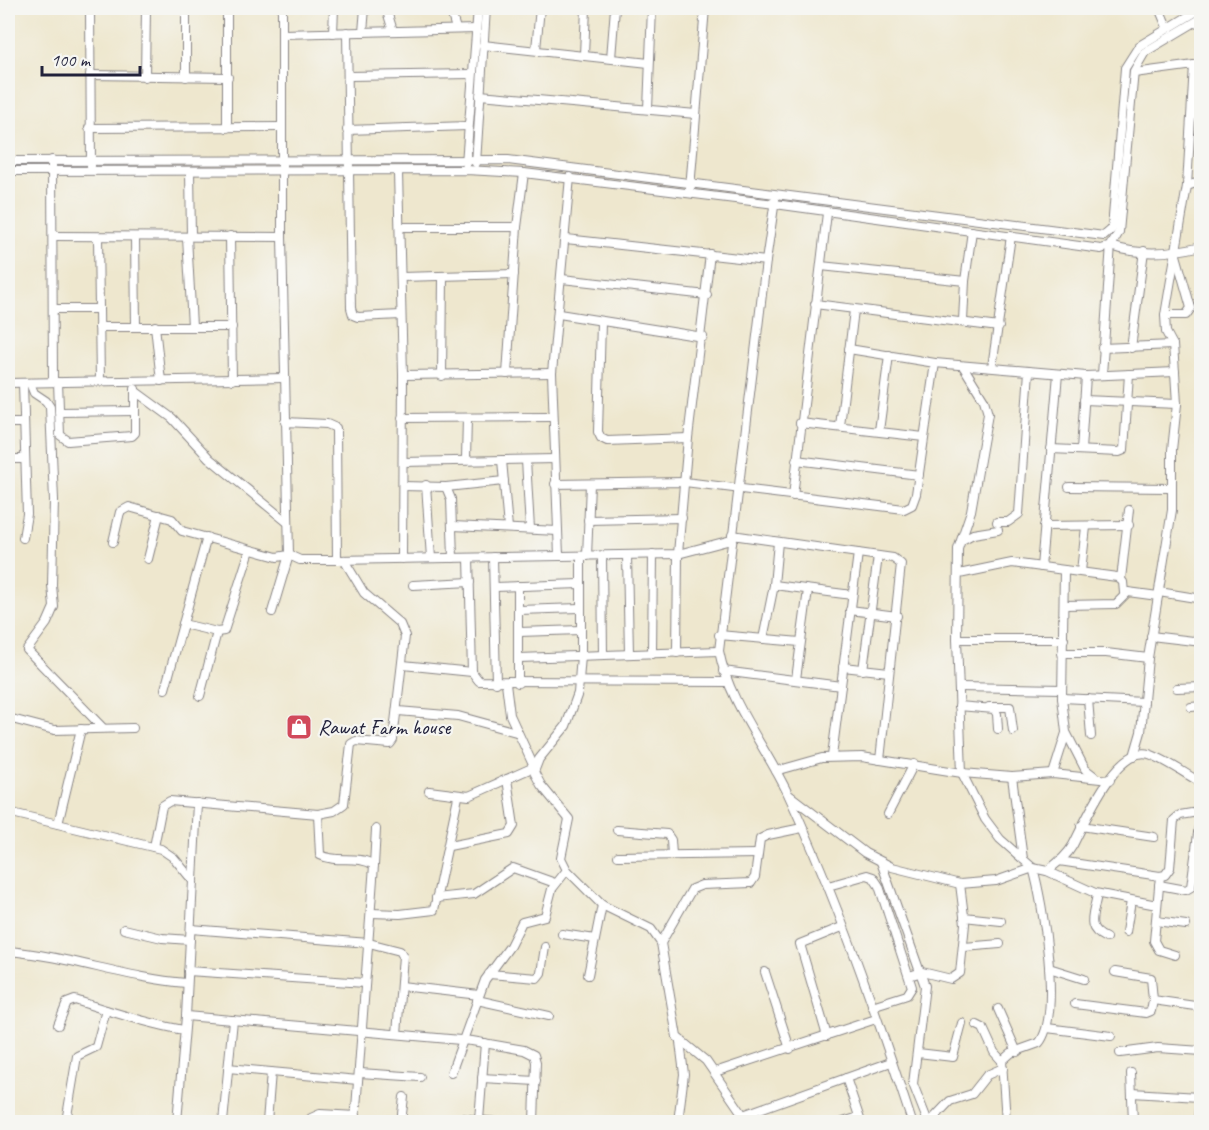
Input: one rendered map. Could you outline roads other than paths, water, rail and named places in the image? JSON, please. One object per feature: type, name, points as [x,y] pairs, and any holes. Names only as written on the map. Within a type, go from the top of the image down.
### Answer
[{"type":"street","points":[[90,8],[91,171]]},
{"type":"street","points":[[145,77],[146,8]]},
{"type":"street","points":[[186,8],[186,77]]},
{"type":"street","points":[[227,8],[227,128]]},
{"type":"street","points":[[272,612],[289,555],[282,237],[284,159],[282,8]]},
{"type":"street","points":[[325,33],[334,8]]},
{"type":"street","points":[[363,32],[365,8]]},
{"type":"street","points":[[386,8],[393,31]]},
{"type":"street","points":[[450,8],[456,29]]},
{"type":"street","points":[[476,170],[471,159],[468,126],[477,8]]},
{"type":"street","points":[[466,170],[471,159],[480,95],[486,8]]},
{"type":"street","points":[[536,49],[540,8]]},
{"type":"street","points":[[584,55],[586,8]]},
{"type":"street","points":[[611,58],[615,8]]},
{"type":"street","points":[[648,109],[652,8]]},
{"type":"street","points":[[689,194],[705,8]]},
{"type":"street","points":[[1160,8],[1167,27]]},
{"type":"street","points":[[1108,236],[1112,229],[1125,68],[1139,46],[1167,27],[1202,8]]},
{"type":"street","points":[[1102,375],[1102,348],[1112,246],[1119,232],[1134,73],[1138,60],[1145,52],[1202,18]]},
{"type":"street","points":[[283,34],[476,29]]},
{"type":"street","points":[[347,32],[349,76],[347,130],[353,315],[358,317],[401,315]]},
{"type":"street","points":[[483,45],[649,63]]},
{"type":"street","points":[[1047,871],[1073,846],[1081,826],[1110,780],[1134,756],[1141,732],[1151,636],[1172,510],[1172,450],[1177,404],[1173,345],[1166,332],[1165,315],[1187,186],[1198,65],[1134,73]]},
{"type":"street","points":[[349,76],[471,74]]},
{"type":"street","points":[[90,75],[228,77]]},
{"type":"street","points":[[480,95],[696,114]]},
{"type":"street","points":[[347,130],[468,126]]},
{"type":"street","points":[[89,128],[282,127]]},
{"type":"street","points":[[52,160],[55,382],[60,435],[68,441],[135,434],[136,381]]},
{"type":"street","points":[[8,161],[508,160],[1108,236]]},
{"type":"street","points":[[559,556],[552,373],[566,239],[570,168]]},
{"type":"street","points":[[8,171],[398,172],[476,170],[524,172],[570,180],[775,204],[827,213],[1011,236],[1096,250],[1112,246],[1144,251],[1175,252],[1202,246]]},
{"type":"street","points":[[190,171],[189,236],[192,326]]},
{"type":"street","points":[[398,172],[403,375],[402,559]]},
{"type":"street","points":[[507,374],[517,227],[524,172]]},
{"type":"street","points":[[1187,186],[1202,182]]},
{"type":"street","points":[[777,193],[765,261],[719,635],[723,671],[788,795],[828,886],[891,1062],[912,1099],[929,1122],[950,1101],[972,1094],[985,1078],[1003,1064]]},
{"type":"street","points":[[793,496],[827,213]]},
{"type":"street","points":[[400,227],[517,227]]},
{"type":"street","points":[[963,321],[965,281],[972,231]]},
{"type":"street","points":[[53,236],[282,237]]},
{"type":"street","points":[[230,236],[232,380]]},
{"type":"street","points":[[1000,368],[999,327],[1011,236]]},
{"type":"street","points":[[1108,236],[1112,246]]},
{"type":"street","points":[[98,237],[100,381]]},
{"type":"street","points":[[135,237],[136,327]]},
{"type":"street","points":[[566,239],[765,261]]},
{"type":"street","points":[[1131,348],[1144,251]]},
{"type":"street","points":[[1165,315],[1186,315],[1191,308],[1175,252]]},
{"type":"street","points":[[677,653],[678,554],[688,438],[707,295],[710,254]]},
{"type":"street","points":[[821,266],[965,281]]},
{"type":"street","points":[[401,277],[514,274]]},
{"type":"street","points":[[442,376],[443,276]]},
{"type":"street","points":[[562,279],[707,295]]},
{"type":"street","points":[[815,304],[999,327]]},
{"type":"street","points":[[53,309],[99,309]]},
{"type":"street","points":[[840,426],[854,310]]},
{"type":"street","points":[[559,314],[702,336]]},
{"type":"street","points":[[601,322],[598,432],[601,438],[607,441],[688,438]]},
{"type":"street","points":[[155,326],[161,381]]},
{"type":"street","points":[[99,327],[232,327]]},
{"type":"street","points":[[1102,348],[1173,345]]},
{"type":"street","points":[[849,349],[935,363],[1086,376],[1175,372]]},
{"type":"street","points":[[879,431],[889,355]]},
{"type":"street","points":[[555,484],[685,482],[904,508],[915,500],[935,363]]},
{"type":"street","points":[[963,366],[984,400],[988,420],[971,511],[958,549],[957,639],[962,773],[985,819],[1000,839],[1033,868],[1047,871],[1096,894],[1157,905]]},
{"type":"street","points":[[962,540],[1008,522],[1019,514],[1029,371]]},
{"type":"street","points":[[403,375],[552,373]]},
{"type":"street","points":[[1041,567],[1058,374]]},
{"type":"street","points":[[1051,449],[1124,450],[1129,374]]},
{"type":"street","points":[[1081,450],[1086,376]]},
{"type":"street","points":[[8,383],[284,378]]},
{"type":"street","points":[[23,538],[27,520],[23,423],[27,383]]},
{"type":"street","points":[[27,383],[34,393],[46,401],[50,407],[55,534],[52,585],[54,603],[47,623],[27,650],[104,728]]},
{"type":"street","points":[[135,391],[172,418],[209,458],[287,522]]},
{"type":"street","points":[[1084,400],[1177,404]]},
{"type":"street","points":[[59,412],[135,411]]},
{"type":"street","points":[[402,418],[552,417]]},
{"type":"street","points":[[466,459],[467,418]]},
{"type":"street","points":[[154,847],[162,806],[165,802],[318,814],[334,811],[344,804],[351,744],[356,741],[390,744],[396,732],[405,643],[403,628],[363,593],[341,560],[336,428],[327,423],[285,422]]},
{"type":"street","points":[[8,423],[23,423]]},
{"type":"street","points":[[800,423],[924,437]]},
{"type":"street","points":[[8,459],[25,459]]},
{"type":"street","points":[[403,462],[555,459]]},
{"type":"street","points":[[502,460],[508,528]]},
{"type":"street","points":[[526,460],[530,529]]},
{"type":"street","points":[[796,460],[919,475]]},
{"type":"street","points":[[403,486],[447,487],[504,481]]},
{"type":"street","points":[[429,791],[458,797],[477,794],[534,767],[566,726],[580,682],[580,584],[590,484]]},
{"type":"street","points":[[426,485],[431,558]]},
{"type":"street","points":[[447,487],[452,499],[453,558]]},
{"type":"street","points":[[1070,488],[1171,488]]},
{"type":"street","points":[[112,542],[123,508],[129,507],[172,519],[182,531],[277,557],[289,555],[300,560],[678,554],[732,538],[893,558],[901,564],[880,760]]},
{"type":"street","points":[[1065,605],[1116,604],[1124,593],[1121,579],[1129,510]]},
{"type":"street","points":[[148,559],[159,514]]},
{"type":"street","points":[[588,520],[682,518]]},
{"type":"street","points":[[1044,526],[1129,525]]},
{"type":"street","points":[[453,526],[558,531]]},
{"type":"street","points":[[1081,571],[1086,527]]},
{"type":"street","points":[[165,689],[207,537]]},
{"type":"street","points":[[763,639],[774,585],[778,542]]},
{"type":"street","points":[[183,624],[217,632],[226,628],[250,550]]},
{"type":"street","points":[[832,756],[858,553]]},
{"type":"street","points":[[652,654],[653,554]]},
{"type":"street","points":[[627,555],[629,654]]},
{"type":"street","points":[[602,556],[603,655]]},
{"type":"street","points":[[863,670],[878,556]]},
{"type":"street","points":[[494,557],[496,683]]},
{"type":"street","points":[[469,558],[472,672],[479,681],[496,683],[727,682]]},
{"type":"street","points":[[959,574],[1012,563],[1081,571],[1121,579]]},
{"type":"street","points":[[1064,570],[1062,693],[1066,732],[1085,769],[1094,776]]},
{"type":"street","points":[[413,585],[470,582]]},
{"type":"street","points":[[495,587],[580,584]]},
{"type":"street","points":[[774,585],[852,595]]},
{"type":"street","points":[[518,586],[518,683]]},
{"type":"street","points":[[796,679],[808,590]]},
{"type":"street","points":[[1124,593],[1202,599]]},
{"type":"street","points":[[519,610],[580,608]]},
{"type":"street","points":[[850,610],[897,616]]},
{"type":"street","points":[[519,632],[581,630]]},
{"type":"street","points":[[200,696],[217,632]]},
{"type":"street","points":[[719,635],[800,642]]},
{"type":"street","points":[[1151,636],[1202,642]]},
{"type":"street","points":[[957,639],[1064,639]]},
{"type":"street","points":[[519,657],[719,651]]},
{"type":"street","points":[[1062,652],[1106,652],[1148,658]]},
{"type":"street","points":[[403,665],[472,672]]},
{"type":"street","points":[[843,667],[889,672]]},
{"type":"street","points":[[723,671],[841,686]]},
{"type":"street","points":[[506,683],[508,707],[516,732],[541,785],[569,819],[561,858],[567,870],[602,905],[651,929],[661,943],[684,1074],[678,1122]]},
{"type":"street","points":[[960,687],[1062,693],[1088,699],[1144,702]]},
{"type":"street","points":[[1177,688],[1202,687]]},
{"type":"street","points":[[1088,699],[1091,736]]},
{"type":"street","points":[[959,706],[1010,708],[1013,731]]},
{"type":"street","points":[[1191,707],[1202,706]]},
{"type":"street","points":[[989,707],[997,714],[998,729]]},
{"type":"street","points":[[398,711],[458,716],[516,732]]},
{"type":"street","points":[[8,718],[45,729],[133,728]]},
{"type":"street","points":[[58,824],[81,729]]},
{"type":"street","points":[[1053,774],[1066,732]]},
{"type":"street","points":[[1134,756],[1149,754],[1202,783]]},
{"type":"street","points":[[776,771],[832,756],[914,764],[962,773],[1012,777],[1053,774],[1094,776],[1110,780]]},
{"type":"street","points":[[888,814],[914,764]]},
{"type":"street","points":[[1012,777],[1023,860]]},
{"type":"street","points":[[449,846],[508,834],[512,830],[513,816],[507,779]]},
{"type":"street","points":[[788,795],[833,830],[881,862],[938,880],[960,884],[996,881],[1033,868]]},
{"type":"street","points":[[370,913],[434,910],[458,797]]},
{"type":"street","points":[[177,1122],[183,1030],[186,1016],[197,803]]},
{"type":"street","points":[[1191,887],[1198,812],[1202,803]]},
{"type":"street","points":[[8,812],[154,847],[174,858],[193,881]]},
{"type":"street","points":[[1175,955],[1156,946],[1159,880],[1170,868],[1174,820],[1180,815],[1198,812]]},
{"type":"street","points":[[318,814],[320,855],[330,859],[359,859],[374,865]]},
{"type":"street","points":[[1081,826],[1154,837]]},
{"type":"street","points":[[661,943],[692,889],[702,885],[751,883],[755,877],[763,837],[802,828]]},
{"type":"street","points":[[310,1122],[311,1118],[320,1114],[355,1119],[364,1032],[365,982],[376,829]]},
{"type":"street","points":[[617,830],[666,834],[671,840],[672,855]]},
{"type":"street","points":[[618,856],[758,854]]},
{"type":"street","points":[[1059,861],[1159,880],[1186,890],[1191,887],[1202,887]]},
{"type":"street","points":[[872,1006],[910,993],[916,974],[881,862]]},
{"type":"street","points":[[436,898],[474,894],[513,868],[555,884]]},
{"type":"street","points":[[1006,1122],[1003,1064],[1007,1055],[1039,1043],[1047,1028],[1049,968],[1042,902],[1033,868]]},
{"type":"street","points":[[451,1073],[461,1040],[489,974],[510,946],[522,922],[545,916],[549,895],[567,870]]},
{"type":"street","points":[[828,886],[867,875],[873,877],[926,993],[913,1084],[912,1122]]},
{"type":"street","points":[[916,974],[956,978],[962,970],[964,917],[960,884]]},
{"type":"street","points":[[1096,894],[1092,927],[1095,933],[1106,938]]},
{"type":"street","points":[[372,900],[381,913]]},
{"type":"street","points":[[1126,932],[1131,901]]},
{"type":"street","points":[[588,975],[602,905]]},
{"type":"street","points":[[964,917],[1001,921]]},
{"type":"street","points":[[1156,921],[1186,925]]},
{"type":"street","points":[[827,1036],[800,944],[842,927]]},
{"type":"street","points":[[124,929],[165,938],[190,940]]},
{"type":"street","points":[[191,929],[369,943],[402,954],[397,1034]]},
{"type":"street","points":[[562,934],[595,939]]},
{"type":"street","points":[[964,947],[1000,944]]},
{"type":"street","points":[[489,974],[537,978],[541,973],[545,947]]},
{"type":"street","points":[[8,951],[56,956],[165,981],[186,983]]},
{"type":"street","points":[[1049,968],[1084,979]]},
{"type":"street","points":[[188,971],[365,982]]},
{"type":"street","points":[[765,972],[790,1049]]},
{"type":"street","points":[[1075,1004],[1146,1013],[1151,1011],[1153,1000],[1151,978],[1115,972]]},
{"type":"street","points":[[401,986],[478,997],[549,1016]]},
{"type":"street","points":[[58,1025],[67,1003],[71,1000],[128,1015],[137,1020],[183,1030]]},
{"type":"street","points":[[1153,1000],[1202,1007]]},
{"type":"street","points":[[999,1009],[1017,1052]]},
{"type":"street","points":[[66,1122],[77,1056],[96,1047],[106,1010]]},
{"type":"street","points":[[186,1016],[461,1040],[531,1053],[536,1062],[534,1122]]},
{"type":"street","points":[[715,1072],[876,1019]]},
{"type":"street","points":[[223,1122],[233,1020]]},
{"type":"street","points":[[918,1053],[954,1056],[962,1023]]},
{"type":"street","points":[[977,1025],[985,1030],[994,1052],[1003,1064]]},
{"type":"street","points":[[1047,1028],[1111,1036]]},
{"type":"street","points":[[680,1042],[701,1056],[715,1072],[745,1119],[891,1062]]},
{"type":"street","points":[[479,1120],[485,1043]]},
{"type":"street","points":[[1119,1053],[1158,1048],[1202,1051]]},
{"type":"street","points":[[228,1068],[271,1072],[420,1077]]},
{"type":"street","points":[[1198,1122],[1202,1071]]},
{"type":"street","points":[[267,1122],[271,1072]]},
{"type":"street","points":[[1131,1073],[1133,1122]]},
{"type":"street","points":[[482,1078],[536,1081]]},
{"type":"street","points":[[843,1122],[860,1120],[846,1078]]},
{"type":"street","points":[[1132,1093],[1199,1096]]},
{"type":"street","points":[[401,1122],[404,1097]]},
{"type":"street","points":[[459,1118],[496,1122]]},
{"type":"place","name":"Rawat Farm house","points":[[299,727]]}]
